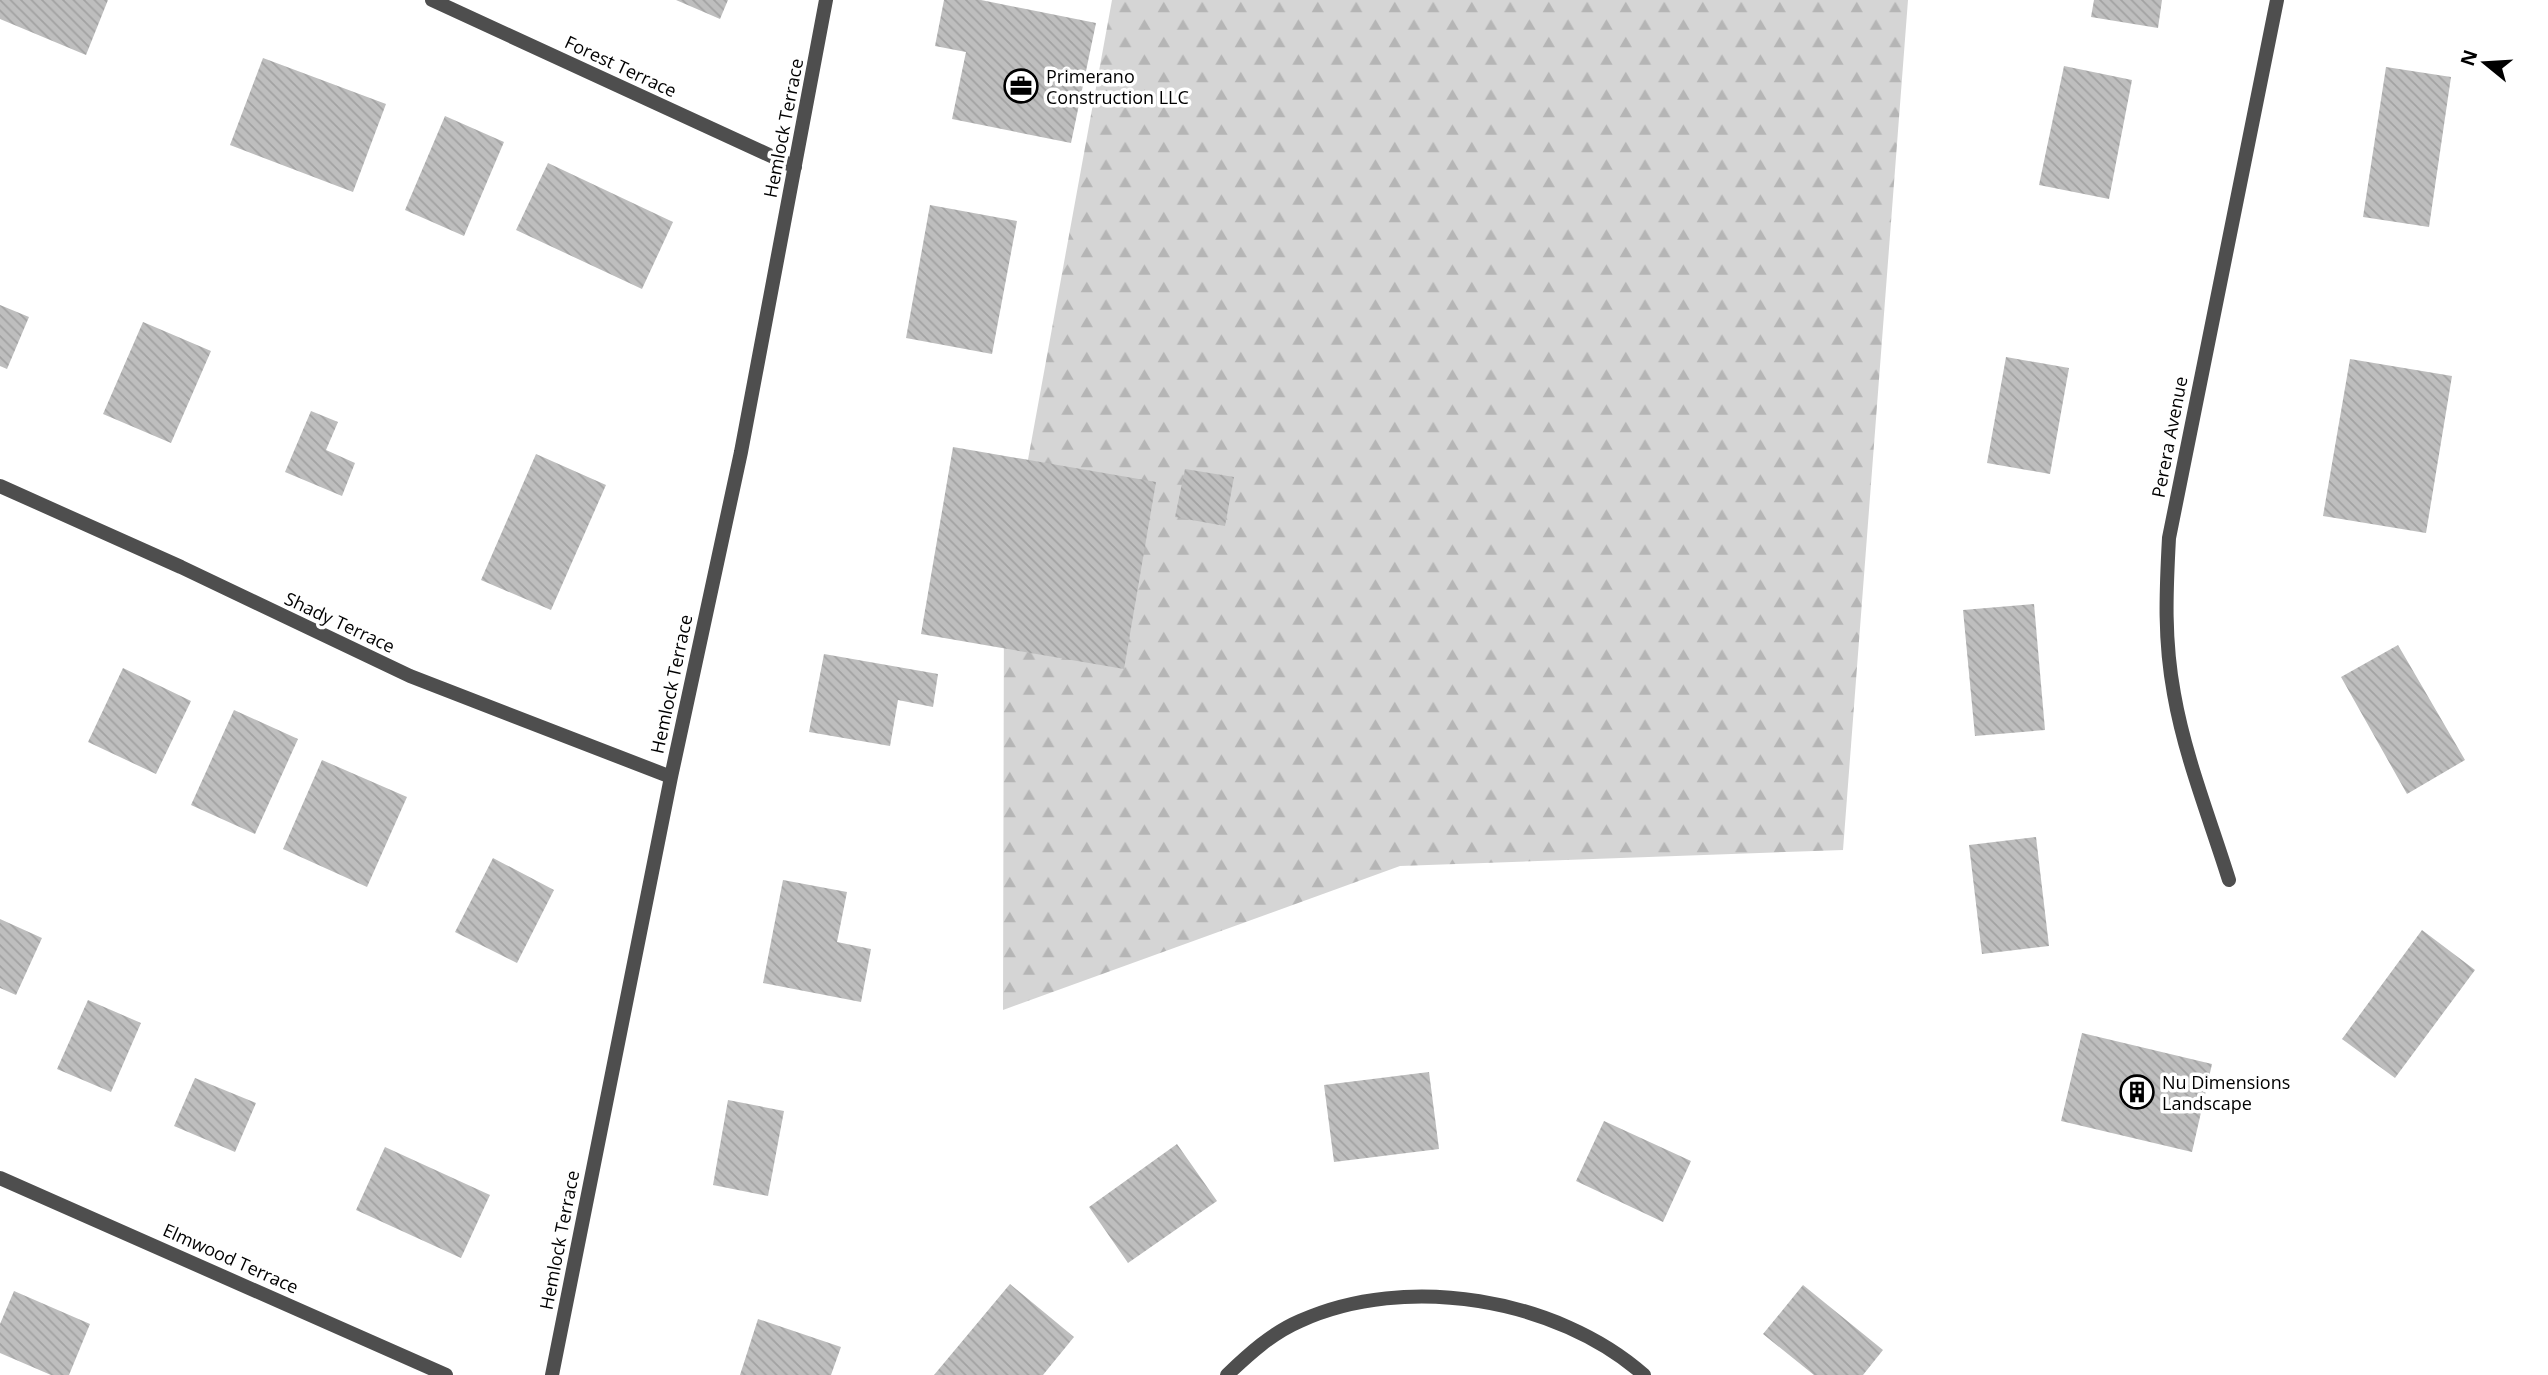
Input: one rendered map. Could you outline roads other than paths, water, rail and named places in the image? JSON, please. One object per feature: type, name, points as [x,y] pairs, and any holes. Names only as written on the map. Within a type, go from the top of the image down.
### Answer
[{"type":"street","name":"Forest Terrace","points":[[432,0],[795,167]]},
{"type":"street","name":"Hemlock Terrace","points":[[552,1375],[671,777],[741,452],[826,0]]},
{"type":"street","name":"Perera Avenue","points":[[2229,880],[2174,695],[2165,616],[2168,538],[2277,0]]},
{"type":"street","name":"Shady Terrace","points":[[0,486],[181,567],[410,676],[671,777]]},
{"type":"street","name":"Elmwood Terrace","points":[[0,1178],[446,1375]]},
{"type":"street","points":[[1227,1375],[1257,1347],[1299,1321],[1350,1304],[1406,1296],[1465,1298],[1523,1311],[1580,1333],[1630,1363],[1643,1375]]},
{"type":"place","name":"Primerano Construction LLC","points":[[1021,86]]},
{"type":"place","name":"Nu Dimensions Landscape","points":[[2137,1092]]}]
